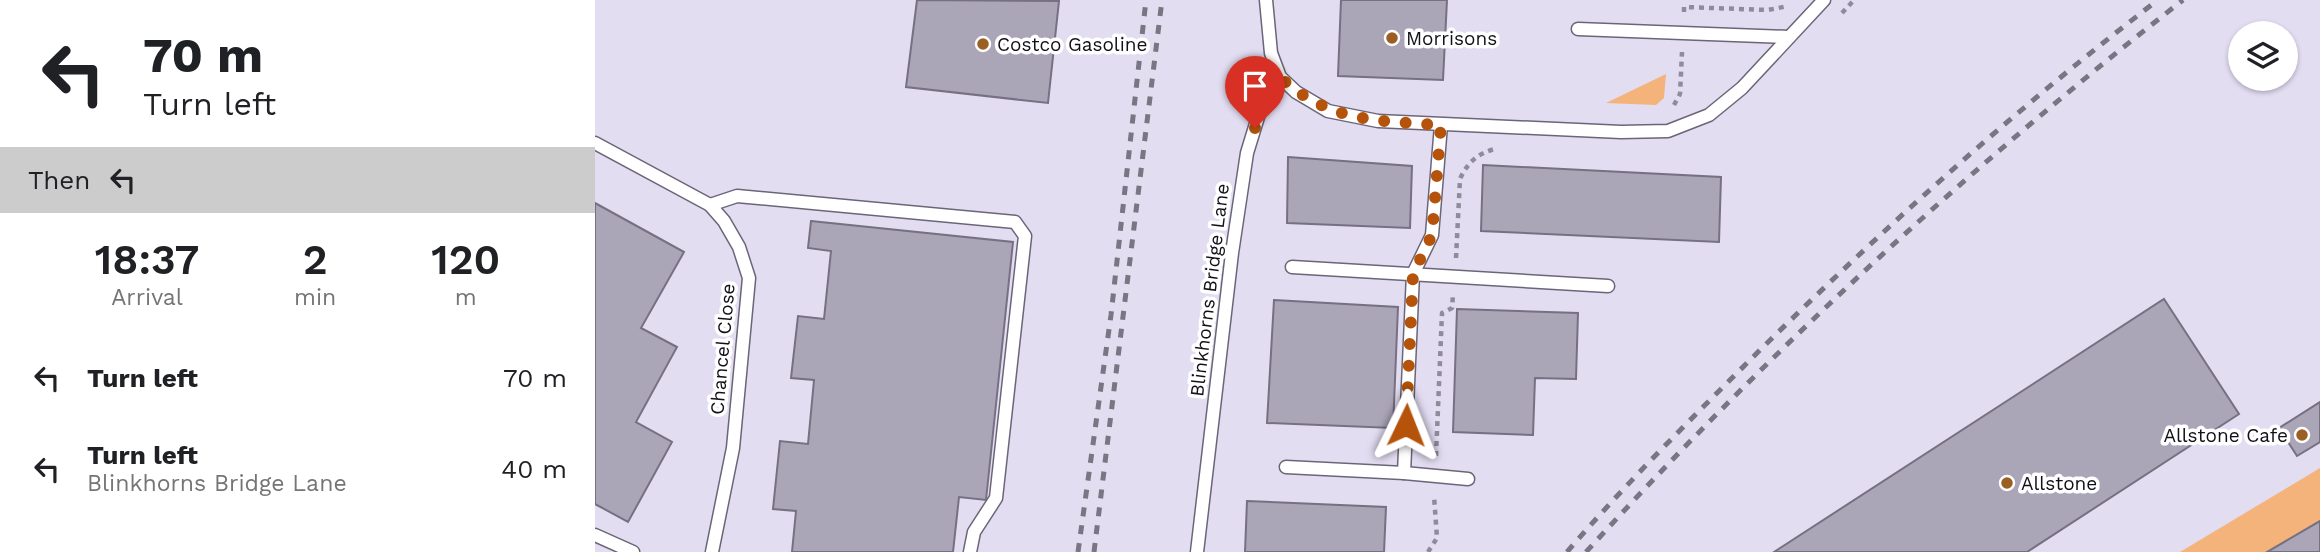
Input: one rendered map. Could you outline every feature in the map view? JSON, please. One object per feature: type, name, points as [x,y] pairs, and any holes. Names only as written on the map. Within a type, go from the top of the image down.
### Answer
[{"type":"lane","points":[[1266,0],[1271,53],[1280,77],[1296,92],[1328,111],[1378,121],[1621,132],[1668,131],[1709,115],[1742,88],[1824,0]]},
{"type":"lane","points":[[1578,29],[1789,37]]},
{"type":"lane","name":"Blinkhorns Bridge Lane","points":[[1197,552],[1230,267],[1247,153],[1262,104],[1280,77]]},
{"type":"lane","points":[[1404,473],[1413,274],[1432,235],[1441,125]]},
{"type":"lane","name":"Chancel Close","points":[[595,143],[710,205],[724,221],[739,247],[749,278],[733,448],[712,552]]},
{"type":"lane","points":[[710,205],[737,196],[1015,222],[1022,227],[1025,236],[996,498],[974,532],[970,552]]},
{"type":"lane","points":[[1292,267],[1608,286]]},
{"type":"lane","points":[[1286,467],[1468,479]]},
{"type":"lane","points":[[595,535],[632,552]]},
{"type":"path","points":[[1664,110],[1677,103],[1680,94],[1684,0]]},
{"type":"path","points":[[1684,7],[1768,10],[1782,9],[1794,3]]},
{"type":"path","points":[[1428,552],[1437,538],[1434,500],[1442,313],[1451,308],[1460,179],[1475,157],[1492,149],[1500,149]]},
{"type":"shaded area","points":[[1666,74],[1664,98],[1656,105],[1606,103]]},
{"type":"shaded area","points":[[2320,468],[2320,552],[2180,552]]},
{"type":"building","name":"Costco Gasoline","points":[[917,0],[1059,1],[1048,103],[906,87]]},
{"type":"building","name":"Morrisons","points":[[1341,0],[1447,0],[1443,80],[1338,76]]},
{"type":"building","points":[[1288,157],[1412,166],[1410,228],[1287,223]]},
{"type":"building","points":[[1483,165],[1721,177],[1719,242],[1481,231]]},
{"type":"building","points":[[595,203],[684,252],[641,328],[677,347],[636,422],[672,442],[628,522],[595,504]]},
{"type":"building","points":[[811,221],[1013,242],[986,500],[959,497],[953,552],[792,552],[796,511],[773,509],[780,441],[808,444],[814,380],[791,378],[798,316],[824,319],[831,251],[808,248]]},
{"type":"building","name":"Allstone","points":[[2164,299],[2239,414],[2027,552],[1774,552]]},
{"type":"building","points":[[1274,300],[1398,307],[1393,428],[1267,423]]},
{"type":"building","points":[[1457,309],[1578,313],[1576,379],[1535,378],[1533,435],[1453,432]]},
{"type":"building","name":"Allstone Cafe","points":[[2320,402],[2320,442],[2297,456],[2279,428]]},
{"type":"building","points":[[1247,501],[1386,507],[1384,552],[1245,552]]},
{"type":"building","points":[[2320,521],[2320,552],[2267,552]]},
{"type":"railway","points":[[1078,552],[1111,315],[1146,0]]},
{"type":"railway","points":[[1094,552],[1162,0]]},
{"type":"railway","points":[[1567,552],[1687,424],[1857,257],[2004,125],[2158,0]]},
{"type":"railway","points":[[1586,552],[1726,404],[1873,263],[2025,128],[2183,0]]},
{"type":"place","name":"Morrisons","points":[[1392,38]]},
{"type":"place","name":"Costco Gasoline","points":[[983,44]]},
{"type":"place","name":"Allstone Cafe","points":[[2302,435]]},
{"type":"place","name":"Allstone","points":[[2007,483]]},
{"type":"route","points":[[1255,128],[1262,104],[1280,77],[1296,92],[1328,111],[1378,121],[1441,125],[1432,235],[1413,274],[1406,425]]}]
